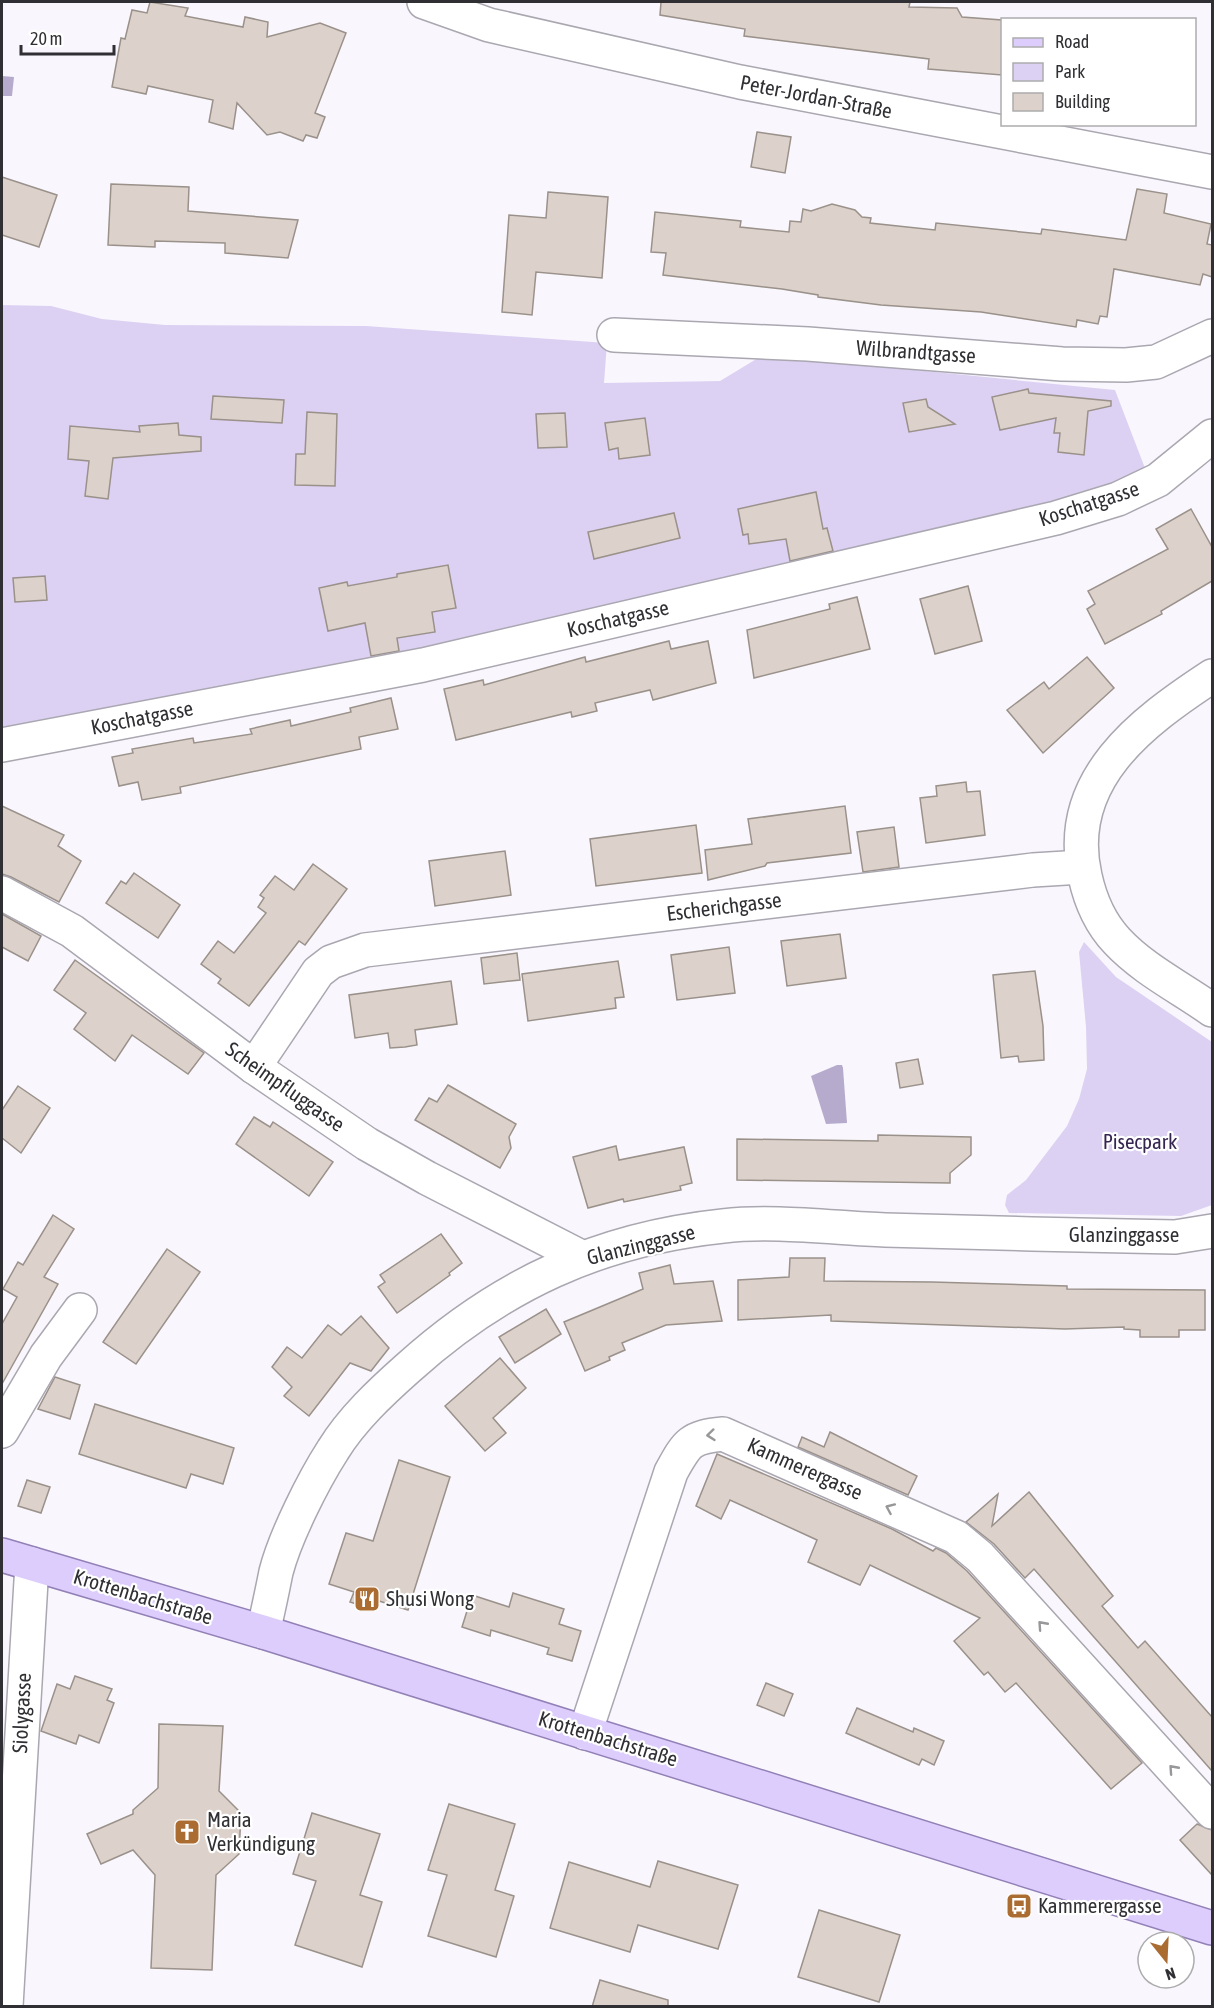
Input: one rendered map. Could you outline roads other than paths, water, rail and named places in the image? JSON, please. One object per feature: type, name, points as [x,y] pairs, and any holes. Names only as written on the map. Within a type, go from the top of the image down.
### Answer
[{"type":"main road","name":"Krottenbachstraße","points":[[17,1560],[263,1632],[1212,1928]]},
{"type":"street","name":"Peter-Jordan-Straße","points":[[424,2],[489,25],[740,82],[1212,172]]},
{"type":"street","name":"Wilbrandtgasse","points":[[614,335],[808,344],[1062,363],[1126,364],[1156,362],[1212,336]]},
{"type":"street","name":"Koschatgasse","points":[[2,745],[423,664],[1056,518],[1118,499],[1158,480],[1212,436]]},
{"type":"street","points":[[1212,676],[1153,719],[1130,739],[1102,771],[1094,784],[1084,815],[1082,867],[1093,903],[1106,928],[1117,941],[1135,957],[1212,1010]]},
{"type":"street","name":"Escherichgasse","points":[[254,1067],[318,972],[331,962],[365,950],[1033,870],[1082,867]]},
{"type":"street","name":"Scheimpfluggasse","points":[[2,893],[72,931],[254,1067],[367,1144],[427,1178],[583,1258]]},
{"type":"street","name":"Glanzinggasse","points":[[263,1632],[277,1570],[297,1520],[333,1449],[360,1416],[385,1389],[458,1326],[527,1282],[583,1258],[636,1242],[724,1225],[1175,1237],[1212,1231]]},
{"type":"street","points":[[2,1431],[46,1356],[80,1310]]},
{"type":"street","name":"Kammerergasse","points":[[585,1732],[671,1472],[685,1446],[700,1436],[723,1434],[956,1537],[980,1557],[1212,1812]]},
{"type":"street","name":"Siolygasse","points":[[6,2007],[17,1560]]},
{"type":"place","name":"Shusi Wong","points":[[367,1599]]},
{"type":"place","name":"Maria Verkündigung","points":[[187,1832]]},
{"type":"place","name":"Kammerergasse","points":[[1019,1906]]},
{"type":"park label","name":"Pisecpark","points":[[1140,1142]]}]
